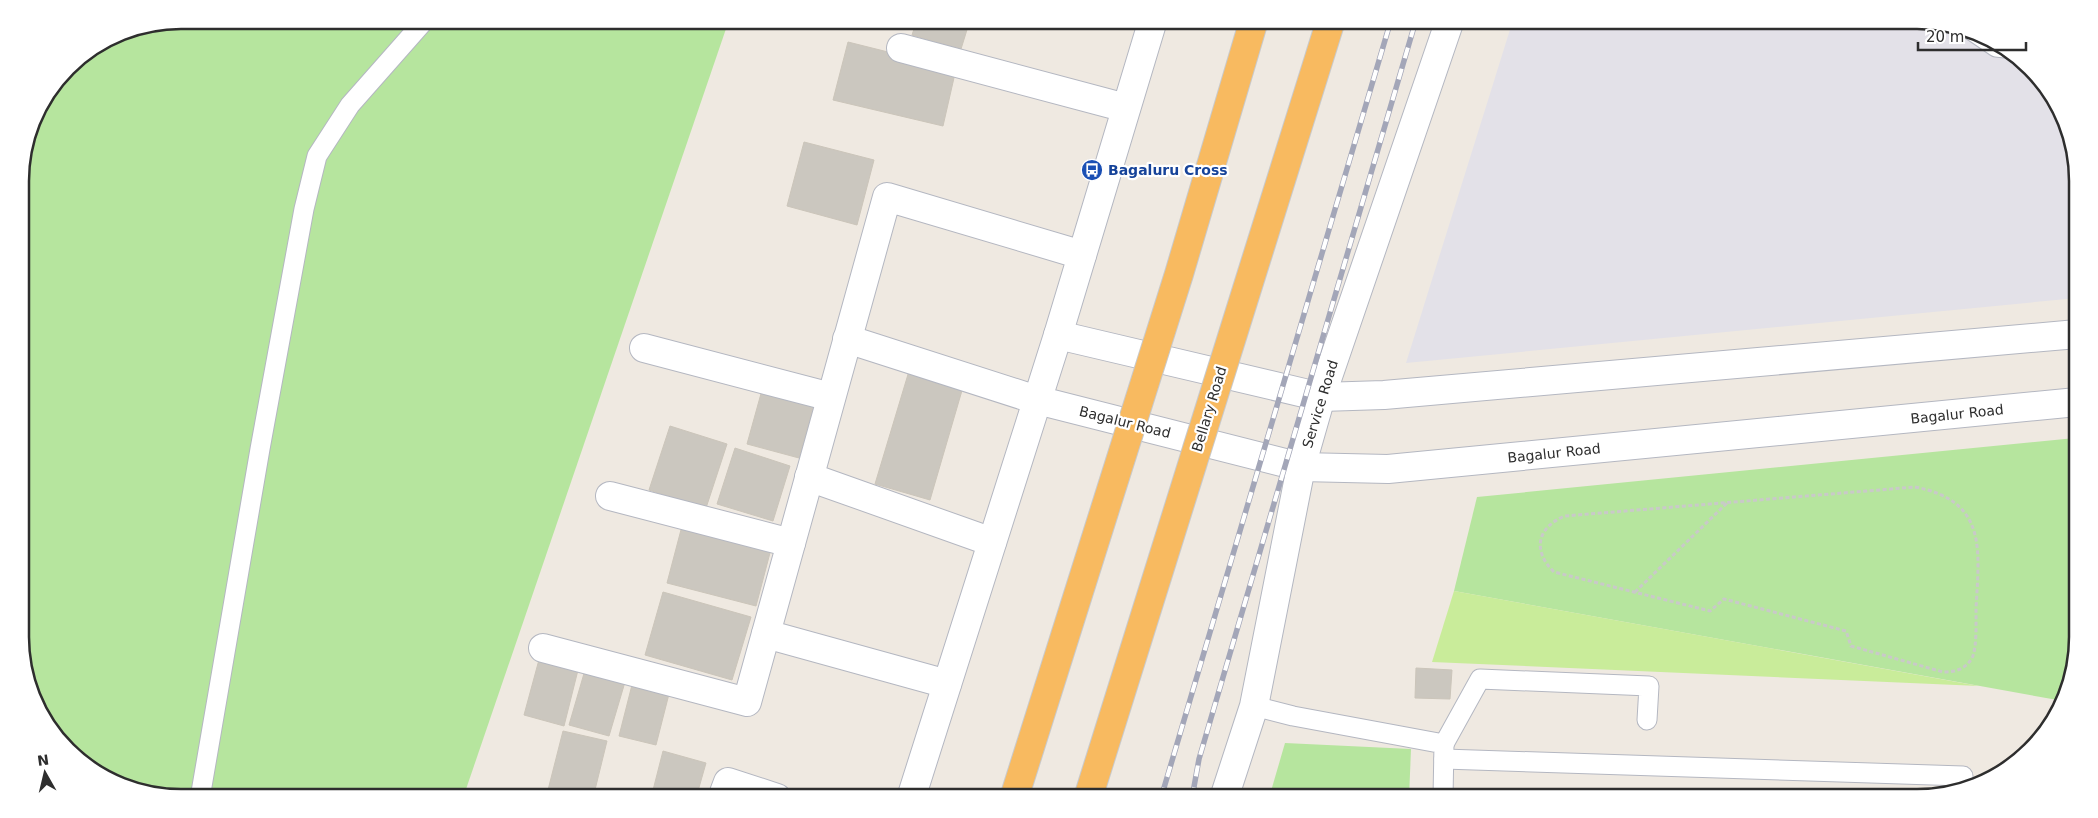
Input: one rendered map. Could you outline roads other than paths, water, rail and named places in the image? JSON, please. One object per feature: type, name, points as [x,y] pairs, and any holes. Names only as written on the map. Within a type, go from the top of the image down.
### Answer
[{"type":"highway","points":[[1017,789],[1179,274],[1251,29]]},
{"type":"highway","name":"Bellary Road","points":[[1091,789],[1328,29]]},
{"type":"main road","points":[[914,789],[1058,334],[1150,29]]},
{"type":"main road","name":"Service Road","points":[[1227,789],[1254,706],[1302,466],[1321,397],[1447,29]]},
{"type":"main road","points":[[902,48],[1126,108]]},
{"type":"main road","points":[[543,648],[747,702],[887,197],[1082,255]]},
{"type":"main road","points":[[1058,334],[1321,397],[1384,395],[2069,335]]},
{"type":"main road","name":"Bagalur Road","points":[[847,339],[1037,400],[1302,466],[1388,470],[2069,403]]},
{"type":"main road","points":[[644,348],[831,397]]},
{"type":"main road","points":[[810,477],[992,542]]},
{"type":"main road","points":[[610,496],[791,542]]},
{"type":"main road","points":[[766,634],[947,684]]},
{"type":"main road","points":[[725,789],[728,782],[749,789]]},
{"type":"lane","points":[[202,789],[261,440],[304,209],[317,156],[350,105],[417,29]]},
{"type":"lane","points":[[1442,789],[1444,752],[1480,679],[1649,686],[1647,720]]},
{"type":"lane","points":[[1254,706],[1444,752],[1964,776],[1964,782]]},
{"type":"railway","points":[[1164,789],[1388,29]]},
{"type":"railway","points":[[1194,789],[1199,759],[1413,29]]},
{"type":"place","name":"Bagaluru Cross","points":[[1092,170]]}]
